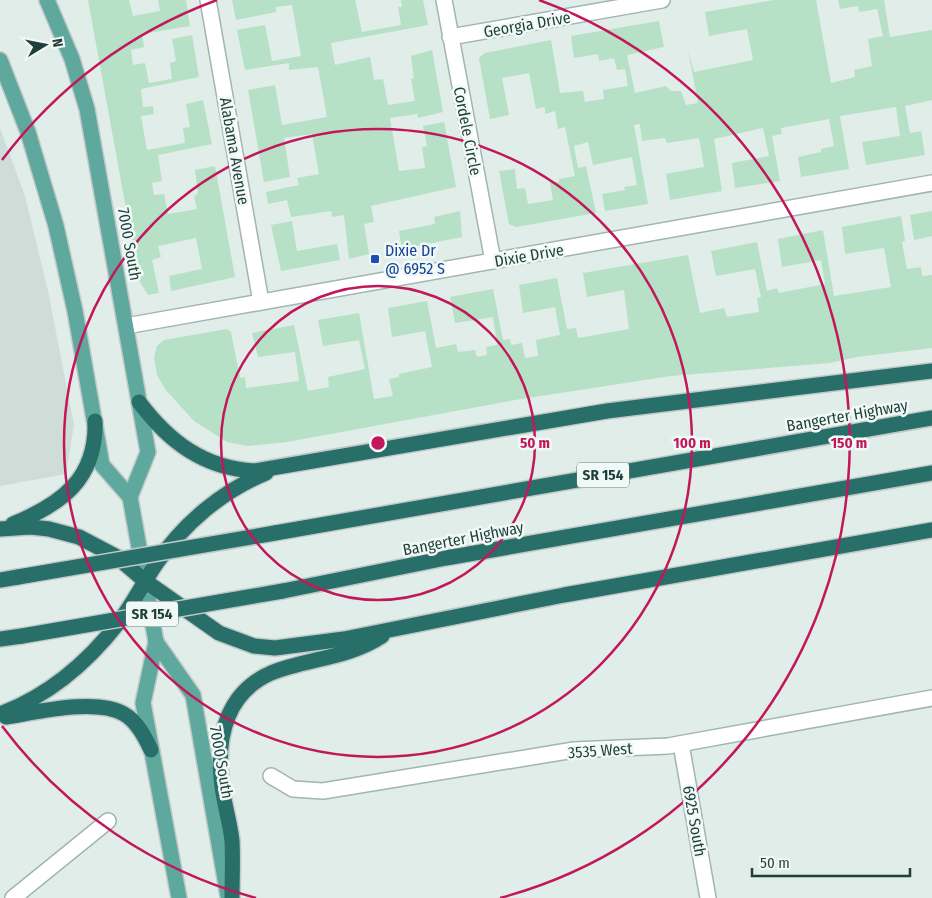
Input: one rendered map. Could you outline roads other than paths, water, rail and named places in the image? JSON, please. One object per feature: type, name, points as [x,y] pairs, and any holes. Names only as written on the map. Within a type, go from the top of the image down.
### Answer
[{"type":"highway","points":[[140,402],[164,432],[193,455],[208,462],[239,470],[254,471],[284,468],[607,411],[932,371]]},
{"type":"highway","name":"Bangerter Highway","points":[[0,580],[275,534],[932,418]]},
{"type":"highway","points":[[0,529],[43,510],[72,489],[90,462],[95,441],[95,421]]},
{"type":"highway","points":[[0,716],[46,692],[87,658],[120,621],[169,546],[219,498],[252,479],[284,468]]},
{"type":"highway","name":"Bangerter Highway","points":[[0,640],[283,591],[446,558],[932,473]]},
{"type":"highway","points":[[0,529],[40,528],[79,537],[117,557],[145,581],[219,633],[254,646],[275,648],[312,644],[583,592],[932,530]]},
{"type":"highway","points":[[230,898],[232,841],[221,778],[220,753],[223,727],[233,704],[249,685],[267,675],[341,655],[362,647],[394,628]]},
{"type":"highway","points":[[0,716],[97,706],[124,714],[138,727],[151,750]]},
{"type":"main road","name":"7000 South","points":[[48,0],[72,59],[87,109],[148,452],[130,497],[156,642],[143,703],[179,898]]},
{"type":"main road","points":[[0,60],[28,132],[56,226],[75,311],[102,466],[130,497]]},
{"type":"main road","name":"7000 South","points":[[156,642],[193,695],[230,898]]},
{"type":"street","name":"Alabama Avenue","points":[[208,0],[261,302]]},
{"type":"street","name":"Cordele Circle","points":[[444,0],[493,261]]},
{"type":"street","name":"Georgia Drive","points":[[450,37],[662,0]]},
{"type":"street","name":"Dixie Drive","points":[[126,326],[932,183]]},
{"type":"street","name":"3535 West","points":[[270,776],[293,789],[323,791],[574,750],[681,744],[932,698]]},
{"type":"street","name":"6925 South","points":[[681,744],[708,898]]},
{"type":"street","points":[[14,898],[108,821]]},
{"type":"place","name":"Dixie Dr @ 6952 S","points":[[375,259]]}]
